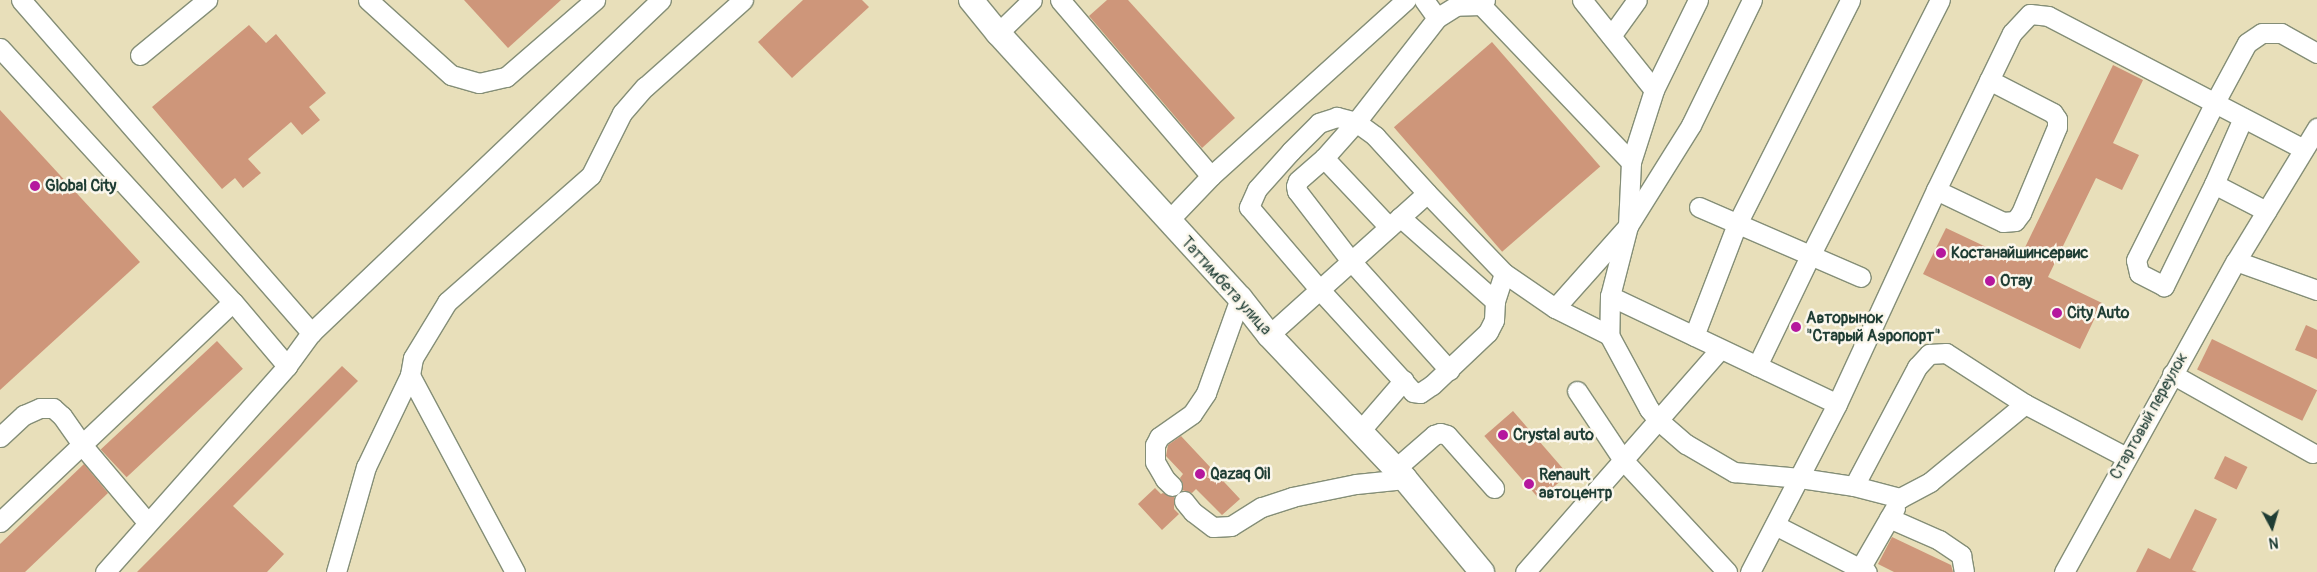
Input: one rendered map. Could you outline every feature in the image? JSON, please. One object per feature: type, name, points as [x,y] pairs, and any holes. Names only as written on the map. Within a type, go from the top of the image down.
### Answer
[{"type":"main road","name":"Таттимбета улица","points":[[971,0],[998,33],[1240,298],[1269,335],[1400,474],[1480,571]]},
{"type":"street","points":[[21,0],[311,333]]},
{"type":"street","points":[[140,55],[207,0]]},
{"type":"street","points":[[368,0],[451,75],[479,83],[506,77],[594,0]]},
{"type":"street","points":[[105,572],[286,366],[311,333],[662,0]]},
{"type":"street","points":[[336,572],[366,467],[410,375],[413,358],[447,302],[591,175],[622,113],[645,87],[743,0]]},
{"type":"street","points":[[998,33],[1032,0]]},
{"type":"street","points":[[1060,0],[1211,176]]},
{"type":"street","points":[[1168,221],[1211,176],[1406,0]]},
{"type":"street","points":[[1424,0],[1437,18]]},
{"type":"street","points":[[1582,0],[1654,90]]},
{"type":"street","points":[[1611,36],[1636,0]]},
{"type":"street","points":[[1698,0],[1654,90],[1631,162],[1628,226],[1610,296],[1609,335],[1649,410],[1658,420],[1686,444],[1734,472],[1800,478],[1854,486],[1900,498]]},
{"type":"street","points":[[1555,308],[1628,226],[1691,125],[1752,0]]},
{"type":"street","points":[[1694,336],[1737,224],[1850,0]]},
{"type":"street","points":[[1757,366],[1810,256],[1940,0]]},
{"type":"street","points":[[1449,370],[1351,261],[1296,186],[1303,175],[1324,158],[1356,122],[1437,18],[1456,6],[1483,2],[1631,162]]},
{"type":"street","points":[[1750,572],[1837,404],[1989,80],[2012,34],[2029,7],[2303,150]]},
{"type":"street","points":[[2242,118],[2214,184],[2164,286],[2139,273],[2136,260],[2214,104],[2247,43],[2262,33],[2281,33],[2317,53]]},
{"type":"street","points":[[0,48],[233,302],[286,366]]},
{"type":"street","points":[[1936,190],[2003,222],[2015,222],[2021,214],[2057,128],[2057,120],[2053,113],[1989,80]]},
{"type":"street","points":[[1504,273],[1495,301],[1494,320],[1488,332],[1449,370],[1420,393],[1413,392],[1320,290],[1249,207],[1257,189],[1319,123],[1337,117],[1356,122],[1375,136],[1426,193],[1504,273],[1555,308],[1609,335]]},
{"type":"street","name":"Стартовый переулок","points":[[2064,572],[2236,261],[2317,128]]},
{"type":"street","points":[[1324,158],[1395,222],[1495,301]]},
{"type":"street","points":[[2214,184],[2266,211]]},
{"type":"street","points":[[1269,335],[1426,193]]},
{"type":"street","points":[[1699,207],[1861,277]]},
{"type":"street","points":[[2236,261],[2317,290]]},
{"type":"street","points":[[1610,296],[1837,404]]},
{"type":"street","points":[[1172,486],[1165,479],[1155,462],[1155,445],[1159,436],[1192,414],[1206,393],[1240,298]]},
{"type":"street","points":[[0,522],[233,302]]},
{"type":"street","points":[[1529,571],[1720,348]]},
{"type":"street","points":[[1854,486],[1917,367],[1929,354],[1946,353],[2025,404],[2126,457]]},
{"type":"street","points":[[2172,374],[2312,453]]},
{"type":"street","points":[[410,375],[515,572]]},
{"type":"street","points":[[1360,431],[1404,380]]},
{"type":"street","points":[[1577,391],[1623,460],[1726,572]]},
{"type":"street","points":[[1775,524],[1862,571],[1900,498],[1930,482],[2025,404]]},
{"type":"street","points":[[0,437],[24,415],[40,408],[53,408],[62,416],[82,445],[147,522]]},
{"type":"street","points":[[1184,501],[1193,512],[1213,527],[1231,526],[1262,506],[1292,497],[1400,474],[1434,435],[1440,434],[1447,435],[1494,488]]},
{"type":"street","points":[[1889,518],[1939,540],[1962,555],[1964,572]]},
{"type":"building","points":[[464,0],[561,0],[508,48]]},
{"type":"building","points":[[803,0],[862,0],[869,7],[792,78],[758,42]]},
{"type":"building","points":[[1107,0],[1128,0],[1235,118],[1202,148],[1089,16]]},
{"type":"building","points":[[249,25],[266,43],[276,34],[326,93],[309,107],[320,120],[302,135],[291,122],[248,159],[261,173],[243,188],[235,178],[222,189],[152,107]]},
{"type":"building","points":[[1492,42],[1600,167],[1502,252],[1394,127]]},
{"type":"building","points":[[2113,65],[2143,80],[2113,143],[2139,155],[2122,190],[2096,178],[2048,277],[2102,303],[2080,349],[1923,274],[1946,228],[2018,262]]},
{"type":"building","name":"Global City","points":[[0,110],[140,262],[0,390]]},
{"type":"building","points":[[2306,325],[2317,330],[2317,359],[2295,350]]},
{"type":"building","points":[[2212,339],[2317,390],[2302,421],[2197,370]]},
{"type":"building","points":[[217,341],[243,369],[127,477],[101,449]]},
{"type":"building","points":[[342,366],[358,381],[233,506],[284,554],[267,572],[137,572]]},
{"type":"building","points":[[1513,411],[1568,474],[1539,499],[1484,436]]},
{"type":"building","points":[[1181,436],[1240,499],[1222,515],[1196,489],[1192,493],[1182,490],[1183,484],[1180,478],[1183,474],[1166,456],[1168,445]]},
{"type":"building","points":[[2225,456],[2247,467],[2237,489],[2214,478]]},
{"type":"building","points":[[84,464],[108,493],[25,572],[0,572],[0,544]]},
{"type":"building","points":[[1155,488],[1161,494],[1174,497],[1174,509],[1179,514],[1162,530],[1138,504]]},
{"type":"building","points":[[2195,509],[2217,519],[2192,570],[2197,572],[2136,572],[2148,548],[2170,559]]},
{"type":"building","points":[[1892,537],[1951,565],[1953,572],[1894,572],[1878,564]]},
{"type":"place","name":"Global City","points":[[35,186]]},
{"type":"place","name":"Костанайшинсервис","points":[[1941,253]]},
{"type":"place","name":"Отау","points":[[1990,281]]},
{"type":"place","name":"City Auto","points":[[2057,313]]},
{"type":"place","name":"Авторынок \"Старый Аэропорт\"","points":[[1796,327]]},
{"type":"place","name":"Crystal auto","points":[[1503,435]]},
{"type":"place","name":"Qazaq Oil","points":[[1200,474]]},
{"type":"place","name":"Renault автоцентр","points":[[1529,484]]}]
